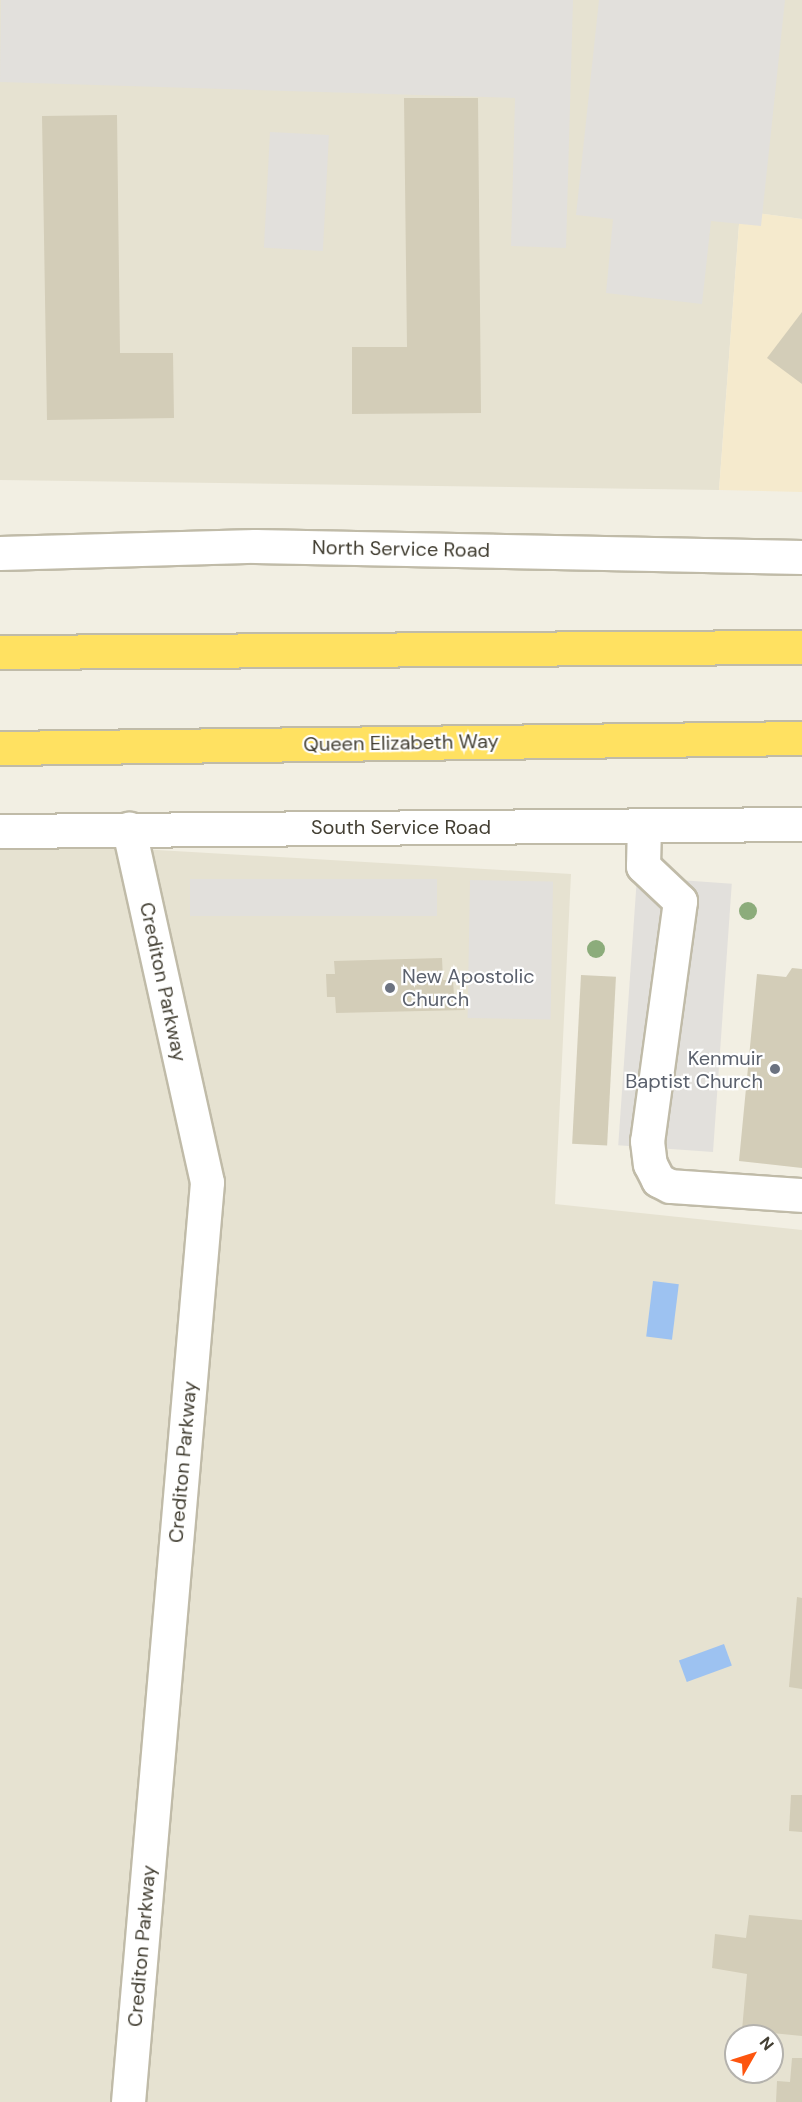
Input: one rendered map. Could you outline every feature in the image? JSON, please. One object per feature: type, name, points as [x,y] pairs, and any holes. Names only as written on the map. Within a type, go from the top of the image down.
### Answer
[{"type":"highway","points":[[0,652],[802,647]]},
{"type":"highway","name":"Queen Elizabeth Way","points":[[0,748],[802,738]]},
{"type":"street","name":"North Service Road","points":[[0,553],[255,546],[802,557]]},
{"type":"street","name":"South Service Road","points":[[0,831],[802,824]]},
{"type":"street","points":[[644,825],[644,866],[680,902],[647,1142],[650,1164],[658,1180],[670,1186],[802,1195]]},
{"type":"street","name":"Crediton Parkway","points":[[128,2102],[207,1182],[129,829]]},
{"type":"shaded area","points":[[0,0],[802,0],[802,219],[740,211],[719,490],[0,480]]},
{"type":"shaded area","points":[[1,0],[573,0],[566,248],[511,246],[515,98],[0,82]]},
{"type":"shaded area","points":[[599,0],[785,0],[761,226],[711,221],[702,304],[606,293],[613,219],[576,215]]},
{"type":"shaded area","points":[[270,132],[329,135],[323,251],[264,248]]},
{"type":"shaded area","points":[[740,211],[802,219],[802,492],[719,490]]},
{"type":"shaded area","points":[[88,846],[571,874],[555,1204],[802,1230],[802,2102],[0,2102],[0,847]]},
{"type":"shaded area","points":[[637,877],[732,884],[713,1152],[618,1145]]},
{"type":"shaded area","points":[[190,879],[437,879],[437,916],[190,916]]},
{"type":"shaded area","points":[[470,880],[553,881],[551,1019],[468,1018]]},
{"type":"water","points":[[653,1281],[679,1284],[672,1340],[646,1337]]},
{"type":"water","points":[[724,1644],[732,1666],[687,1682],[679,1660]]},
{"type":"building","points":[[404,98],[478,98],[481,413],[352,414],[352,347],[407,347]]},
{"type":"building","points":[[117,115],[120,353],[173,353],[174,418],[47,420],[42,116]]},
{"type":"building","points":[[802,312],[802,384],[767,358]]},
{"type":"building","name":"New Apostolic Church","points":[[442,958],[443,980],[453,980],[454,996],[464,995],[465,1010],[336,1013],[335,997],[327,997],[326,974],[335,974],[334,961]]},
{"type":"building","name":"Kenmuir Baptist Church","points":[[792,968],[802,969],[802,1168],[739,1161],[757,974],[786,977]]},
{"type":"building","points":[[581,975],[616,977],[607,1146],[572,1144]]},
{"type":"building","points":[[797,1597],[802,1598],[802,1689],[789,1687]]},
{"type":"building","points":[[791,1795],[802,1795],[802,1832],[789,1831]]},
{"type":"building","points":[[749,1915],[802,1920],[802,2036],[784,2034],[784,2024],[743,2024],[747,1974],[712,1968],[715,1934],[746,1938]]},
{"type":"building","points":[[792,2058],[802,2058],[802,2102],[776,2102],[777,2084],[790,2082]]},
{"type":"place","name":"New Apostolic Church","points":[[390,988]]},
{"type":"place","name":"Kenmuir Baptist Church","points":[[775,1069]]}]
